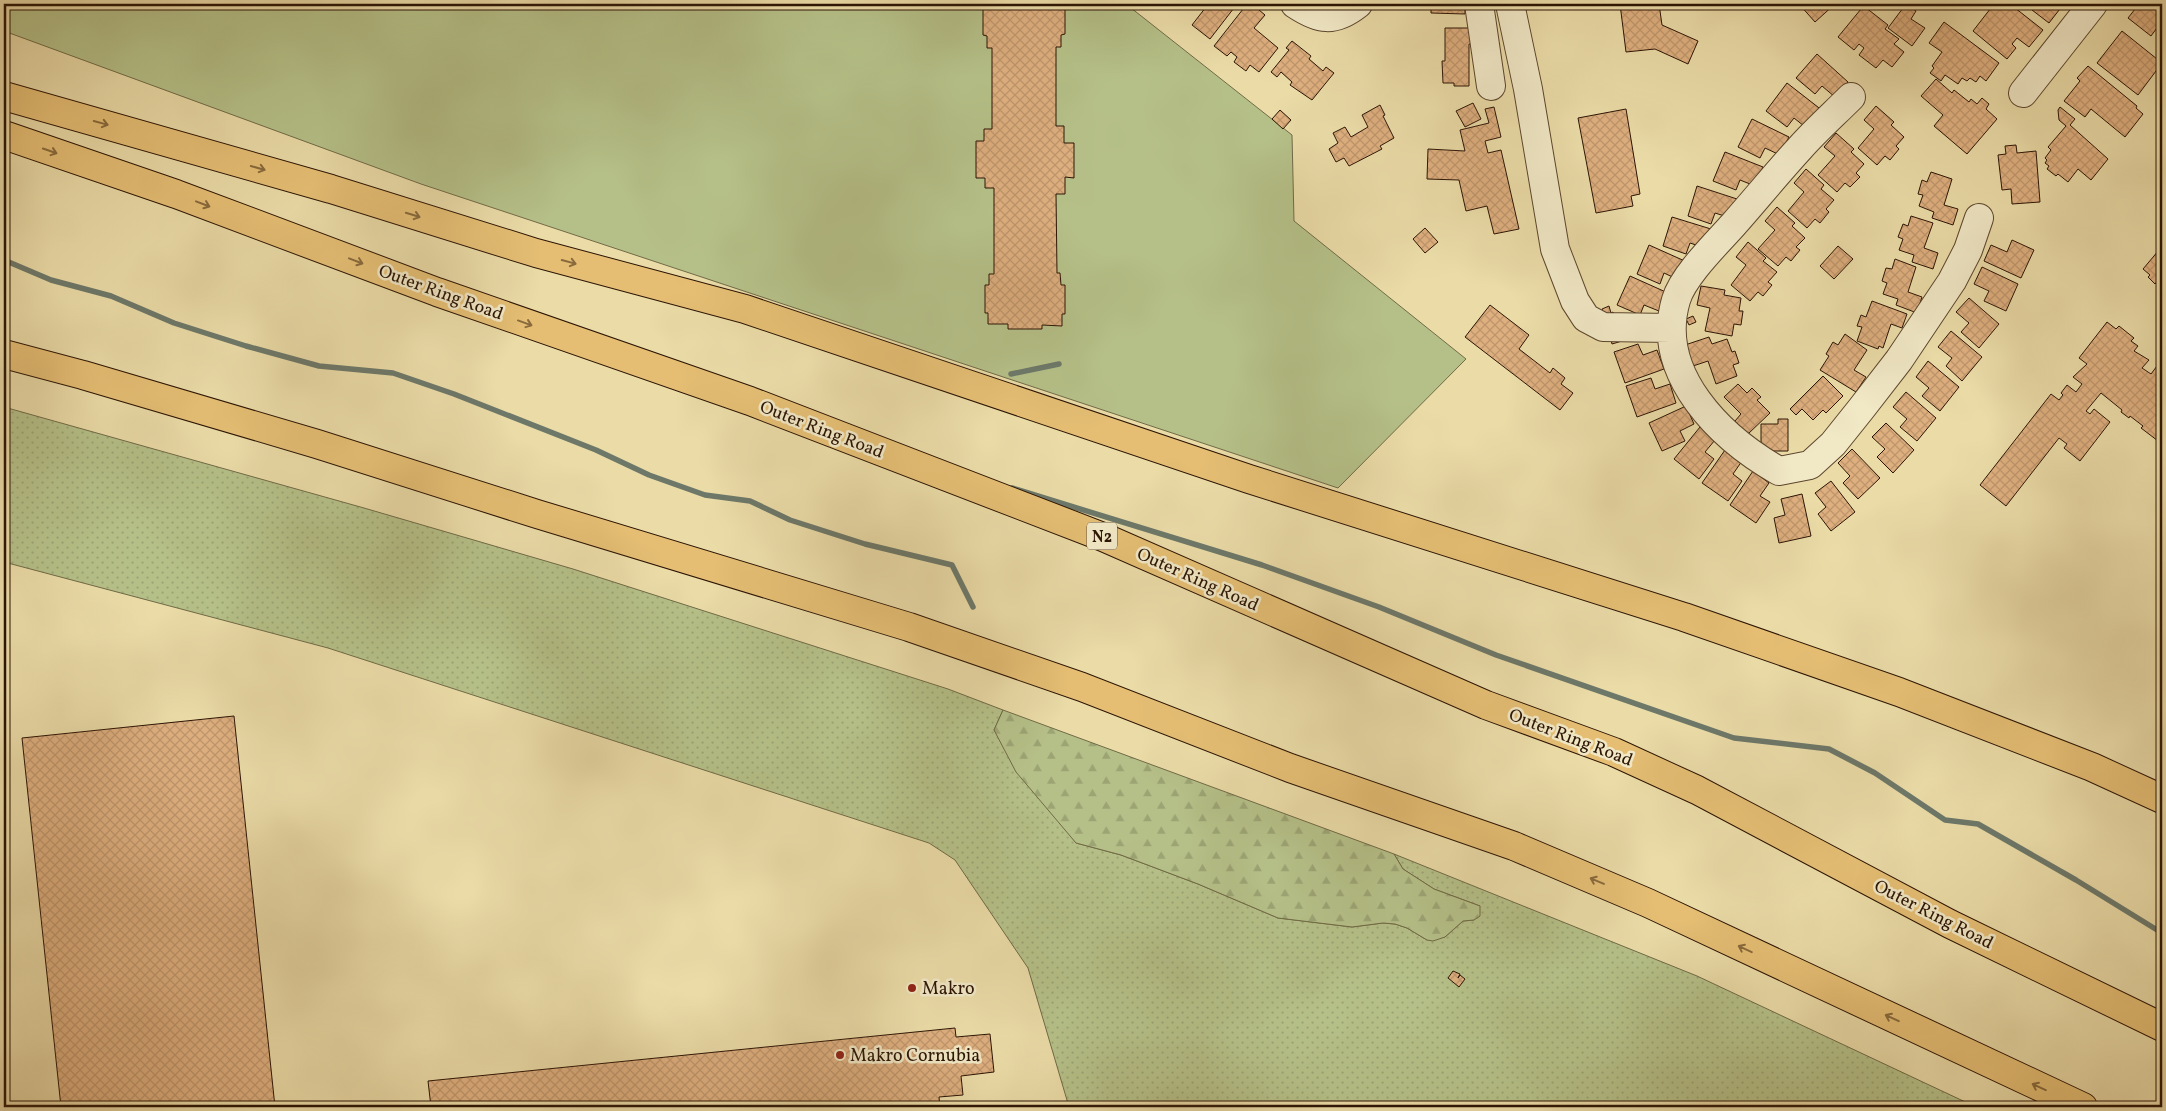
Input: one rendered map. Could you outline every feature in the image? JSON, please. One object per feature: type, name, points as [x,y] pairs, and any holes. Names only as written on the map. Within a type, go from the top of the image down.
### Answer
[{"type":"highway","points":[[4,96],[331,189],[536,253],[745,310],[1249,480],[1684,616],[1908,696],[2083,764],[2162,799]]},
{"type":"highway","name":"Outer Ring Road","points":[[4,136],[176,194],[437,292],[750,401],[1103,537],[1486,705],[1614,752],[1688,786],[1950,924],[2162,1027]]},
{"type":"highway","points":[[4,354],[83,375],[308,441],[537,514],[909,627],[1082,687],[1290,768],[1514,846],[1657,908],[2083,1107]]},
{"type":"street","points":[[1295,4],[1310,14],[1328,18],[1346,13],[1358,4]]},
{"type":"street","points":[[1479,4],[1491,86]]},
{"type":"street","points":[[1510,4],[1528,89],[1555,249],[1575,301],[1586,318],[1603,327],[1671,328]]},
{"type":"street","points":[[2023,94],[2093,4]]},
{"type":"street","points":[[1851,97],[1800,148],[1695,267],[1676,299],[1671,328],[1671,343],[1682,374],[1699,405],[1730,437],[1758,459],[1779,471],[1810,465],[1834,444],[1899,360],[1952,281],[1968,250],[1979,218]]},
{"type":"green space","points":[[4,4],[1126,4],[1292,135],[1294,221],[1466,359],[1338,488],[421,184],[4,31]]},
{"type":"green space","points":[[4,407],[573,569],[948,689],[1003,710],[994,730],[1076,843],[1121,855],[1198,884],[1278,918],[1352,927],[1383,923],[1395,924],[1407,928],[1427,940],[1445,937],[1463,921],[1474,920],[1480,906],[1434,889],[1403,869],[1394,854],[1697,976],[1976,1107],[1225,1107],[1216,1105],[1143,1104],[1134,1107],[1069,1107],[1028,968],[955,860],[929,843],[328,648],[4,562]]},
{"type":"green space","points":[[1003,710],[1394,854],[1403,869],[1434,889],[1480,906],[1480,916],[1474,920],[1463,921],[1445,937],[1433,941],[1427,940],[1407,928],[1395,924],[1383,923],[1352,927],[1278,918],[1198,884],[1121,855],[1076,843],[1016,772],[994,730]]},
{"type":"green space","points":[[1170,1102],[1225,1107],[1134,1107],[1143,1104]]},
{"type":"building","points":[[1061,4],[1061,6],[1065,6],[1065,34],[1061,35],[1061,47],[1056,47],[1056,126],[1064,126],[1064,143],[1074,143],[1074,178],[1065,177],[1065,194],[1056,194],[1057,273],[1060,273],[1061,285],[1065,285],[1065,314],[1062,314],[1062,326],[1042,325],[1042,329],[1008,329],[1008,324],[988,324],[988,313],[985,313],[985,285],[989,285],[989,274],[994,274],[994,188],[985,188],[985,178],[976,178],[976,141],[984,141],[984,129],[992,129],[992,48],[987,48],[987,36],[983,35],[983,5]]},
{"type":"building","points":[[1202,4],[1237,4],[1210,39],[1192,25],[1206,7]]},
{"type":"building","points":[[1247,4],[1252,4],[1265,15],[1254,28],[1278,48],[1259,72],[1250,65],[1246,71],[1234,62],[1237,57],[1231,52],[1227,56],[1214,46]]},
{"type":"building","points":[[1431,4],[1465,4],[1465,14],[1431,13]]},
{"type":"building","points":[[1620,4],[1659,4],[1662,25],[1698,41],[1688,64],[1655,49],[1626,52]]},
{"type":"building","points":[[1799,4],[1835,4],[1815,22]]},
{"type":"building","points":[[1906,4],[1916,11],[1911,19],[1925,28],[1912,46],[1888,28]]},
{"type":"building","points":[[1994,4],[2010,4],[2043,30],[2029,47],[2017,38],[2012,44],[2016,48],[2007,59],[1973,31]]},
{"type":"building","points":[[2037,4],[2067,4],[2065,7],[2063,5],[2049,23],[2032,10]]},
{"type":"building","points":[[2139,4],[2162,4],[2162,21],[2151,36],[2128,18]]},
{"type":"building","points":[[1865,7],[1888,25],[1885,29],[1899,39],[1894,44],[1904,52],[1892,67],[1883,60],[1876,68],[1859,55],[1864,48],[1859,44],[1854,50],[1838,37],[1861,9],[1863,10]]},
{"type":"building","points":[[1944,22],[1999,63],[1986,81],[1980,76],[1976,82],[1970,78],[1967,81],[1962,78],[1958,84],[1945,75],[1941,81],[1930,73],[1934,68],[1932,66],[1942,52],[1929,43]]},
{"type":"building","points":[[1445,28],[1470,28],[1475,44],[1469,44],[1469,86],[1454,86],[1454,83],[1443,83],[1442,61],[1445,61]]},
{"type":"building","points":[[2122,31],[2162,63],[2138,95],[2097,63]]},
{"type":"building","points":[[1292,41],[1311,56],[1309,59],[1323,71],[1326,67],[1334,73],[1312,100],[1290,85],[1292,82],[1281,72],[1277,77],[1271,72],[1289,50],[1286,48]]},
{"type":"building","points":[[1817,54],[1848,82],[1835,97],[1822,86],[1815,94],[1796,78]]},
{"type":"building","points":[[2088,66],[2137,106],[2136,108],[2143,114],[2125,137],[2091,109],[2085,117],[2064,101],[2080,81],[2077,78]]},
{"type":"building","points":[[1936,79],[1952,93],[1954,90],[1969,102],[1971,99],[1977,104],[1982,98],[1989,104],[1986,109],[1997,119],[1967,154],[1934,126],[1943,115],[1921,96]]},
{"type":"building","points":[[1787,83],[1823,111],[1809,130],[1794,118],[1787,127],[1766,111]]},
{"type":"building","points":[[1473,103],[1481,119],[1465,127],[1456,111]]},
{"type":"building","points":[[1380,105],[1385,115],[1383,116],[1394,138],[1380,146],[1382,149],[1349,166],[1344,158],[1336,162],[1329,149],[1338,143],[1333,133],[1345,127],[1351,137],[1368,127],[1362,115]]},
{"type":"building","points":[[1876,106],[1894,122],[1891,125],[1904,137],[1896,146],[1899,149],[1890,160],[1885,156],[1877,165],[1858,148],[1874,129],[1864,120]]},
{"type":"building","points":[[1494,107],[1501,137],[1485,141],[1488,153],[1501,150],[1519,229],[1494,234],[1487,206],[1466,211],[1459,180],[1427,179],[1428,149],[1465,151],[1460,130],[1489,123],[1485,109]]},
{"type":"building","points":[[2060,107],[2075,119],[2070,125],[2108,159],[2091,180],[2078,169],[2068,182],[2058,174],[2056,176],[2047,169],[2049,166],[2045,163],[2047,160],[2045,158],[2051,150],[2048,147],[2066,126],[2059,120],[2058,110]]},
{"type":"building","points":[[1626,109],[1640,194],[1631,196],[1633,206],[1596,213],[1578,118]]},
{"type":"building","points":[[1280,110],[1291,120],[1283,129],[1272,119]]},
{"type":"building","points":[[1752,119],[1789,137],[1780,155],[1765,148],[1760,158],[1738,147]]},
{"type":"building","points":[[1836,133],[1854,149],[1851,152],[1864,164],[1856,173],[1860,177],[1850,187],[1845,183],[1837,192],[1818,175],[1835,156],[1824,147]]},
{"type":"building","points":[[2016,145],[2017,153],[2036,151],[2040,202],[2012,204],[2011,189],[2002,190],[1998,155],[2006,154],[2005,146]]},
{"type":"building","points":[[1725,152],[1763,167],[1755,186],[1740,180],[1736,190],[1713,181]]},
{"type":"building","points":[[1806,169],[1824,185],[1821,189],[1834,200],[1826,209],[1829,212],[1820,223],[1815,219],[1807,228],[1788,211],[1804,192],[1794,183]]},
{"type":"building","points":[[1931,172],[1952,179],[1944,205],[1958,209],[1953,225],[1932,218],[1934,212],[1919,206],[1923,195],[1918,194],[1922,180],[1927,182]]},
{"type":"building","points":[[1697,186],[1737,199],[1731,218],[1715,213],[1711,224],[1688,216]]},
{"type":"building","points":[[1777,207],[1795,223],[1792,226],[1805,238],[1796,247],[1800,250],[1791,261],[1786,257],[1778,266],[1758,249],[1775,230],[1765,221]]},
{"type":"building","points":[[1911,216],[1933,223],[1924,248],[1938,253],[1933,269],[1912,262],[1914,255],[1899,250],[1903,239],[1898,237],[1903,224],[1908,226]]},
{"type":"building","points":[[1672,217],[1711,229],[1705,248],[1690,243],[1686,254],[1663,246]]},
{"type":"building","points":[[1425,228],[1438,242],[1425,253],[1413,239]]},
{"type":"building","points":[[2012,240],[2034,250],[2021,278],[1984,261],[1991,245],[2007,252]]},
{"type":"building","points":[[1748,242],[1766,258],[1763,261],[1777,272],[1768,282],[1772,285],[1763,296],[1758,292],[1750,301],[1731,285],[1746,265],[1736,257]]},
{"type":"building","points":[[1649,245],[1687,262],[1679,280],[1664,273],[1660,284],[1637,274]]},
{"type":"building","points":[[1838,246],[1853,259],[1834,279],[1820,266]]},
{"type":"building","points":[[2159,250],[2162,250],[2162,282],[2159,279],[2155,284],[2148,277],[2150,275],[2143,269]]},
{"type":"building","points":[[1895,259],[1916,267],[1908,292],[1922,297],[1917,313],[1896,305],[1898,299],[1883,294],[1887,283],[1882,281],[1886,268],[1892,269]]},
{"type":"building","points":[[1982,267],[2018,284],[2006,311],[1984,301],[1989,291],[1974,284]]},
{"type":"building","points":[[1630,276],[1668,293],[1659,311],[1644,305],[1640,315],[1617,305]]},
{"type":"building","points":[[1701,286],[1725,290],[1724,295],[1741,298],[1739,311],[1743,311],[1741,325],[1734,324],[1732,336],[1705,331],[1710,308],[1697,305]]},
{"type":"building","points":[[1969,298],[1999,324],[1979,348],[1961,332],[1969,323],[1956,312]]},
{"type":"building","points":[[1872,301],[1907,314],[1902,328],[1891,324],[1883,348],[1879,346],[1878,349],[1857,341],[1862,327],[1857,326],[1861,315],[1866,317]]},
{"type":"building","points":[[1490,305],[1529,335],[1519,349],[1550,373],[1553,368],[1565,378],[1561,384],[1573,393],[1560,410],[1465,337]]},
{"type":"building","points":[[1609,306],[1611,313],[1613,312],[1622,341],[1612,344],[1602,309]]},
{"type":"building","points":[[1693,316],[1696,322],[1689,325],[1686,319]]},
{"type":"building","points":[[2107,322],[2116,329],[2119,326],[2134,338],[2131,341],[2138,346],[2134,351],[2149,360],[2142,368],[2151,374],[2157,366],[2162,370],[2162,444],[2141,428],[2143,426],[2121,412],[2122,410],[2101,393],[2086,411],[2090,414],[2094,409],[2110,422],[2080,461],[2064,448],[2067,444],[2059,438],[2006,506],[1980,485],[2051,394],[2059,400],[2063,395],[2061,393],[2067,385],[2076,392],[2082,384],[2073,377],[2087,364],[2079,358]]},
{"type":"building","points":[[1951,331],[1982,357],[1962,381],[1946,366],[1952,358],[1938,347]]},
{"type":"building","points":[[1845,334],[1867,350],[1854,370],[1866,377],[1856,392],[1820,370],[1829,356],[1826,354],[1833,342],[1838,345]]},
{"type":"building","points":[[1709,337],[1712,344],[1727,339],[1732,352],[1735,351],[1739,363],[1733,365],[1737,376],[1716,384],[1708,361],[1693,366],[1685,345]]},
{"type":"building","points":[[1638,344],[1643,355],[1657,350],[1664,369],[1625,383],[1614,352]]},
{"type":"building","points":[[1928,361],[1959,387],[1940,411],[1922,396],[1929,388],[1916,377]]},
{"type":"building","points":[[1823,376],[1843,396],[1826,413],[1823,410],[1813,420],[1802,409],[1796,415],[1790,409]]},
{"type":"building","points":[[1651,378],[1655,389],[1670,384],[1676,403],[1637,417],[1626,386]]},
{"type":"building","points":[[1738,384],[1747,393],[1752,388],[1761,397],[1757,400],[1770,413],[1748,434],[1735,421],[1741,414],[1724,397]]},
{"type":"building","points":[[1906,392],[1936,418],[1917,441],[1900,427],[1907,419],[1893,407]]},
{"type":"building","points":[[1686,406],[1694,424],[1680,431],[1685,441],[1662,451],[1649,423]]},
{"type":"building","points":[[1778,419],[1788,419],[1788,451],[1764,451],[1761,447],[1761,424],[1778,424]]},
{"type":"building","points":[[1886,423],[1914,450],[1893,473],[1877,457],[1885,449],[1872,437]]},
{"type":"building","points":[[1700,427],[1715,440],[1705,452],[1714,459],[1699,479],[1674,459]]},
{"type":"building","points":[[1852,449],[1880,478],[1858,499],[1843,483],[1850,476],[1838,463]]},
{"type":"building","points":[[1725,450],[1742,461],[1733,474],[1742,481],[1728,501],[1702,483]]},
{"type":"building","points":[[1753,471],[1769,483],[1760,496],[1770,502],[1756,523],[1730,505]]},
{"type":"building","points":[[1831,481],[1855,512],[1831,531],[1818,514],[1826,507],[1815,493]]},
{"type":"building","points":[[1802,494],[1811,536],[1779,543],[1774,518],[1785,515],[1781,499]]},
{"type":"building","points":[[234,716],[275,1107],[61,1107],[22,738]]},
{"type":"building","points":[[1453,971],[1460,974],[1458,978],[1460,975],[1465,979],[1459,987],[1448,978]]},
{"type":"building","name":"Makro Cornubia","points":[[955,1028],[956,1037],[990,1034],[994,1072],[961,1076],[963,1095],[939,1097],[940,1107],[431,1107],[428,1081]]},
{"type":"waterway","points":[[4,260],[51,280],[111,296],[174,323],[246,346],[319,366],[393,373],[454,394],[596,450],[649,475],[705,495],[750,501],[790,520],[865,544],[952,565],[973,607]]},
{"type":"waterway","points":[[1011,374],[1059,364]]},
{"type":"waterway","points":[[1012,488],[1262,565],[1379,607],[1496,655],[1734,738],[1829,749],[1875,773],[1945,820],[1978,824],[2076,880],[2162,933]]},
{"type":"place","name":"Makro","points":[[912,988]]},
{"type":"place","name":"Makro Cornubia","points":[[840,1055]]}]
